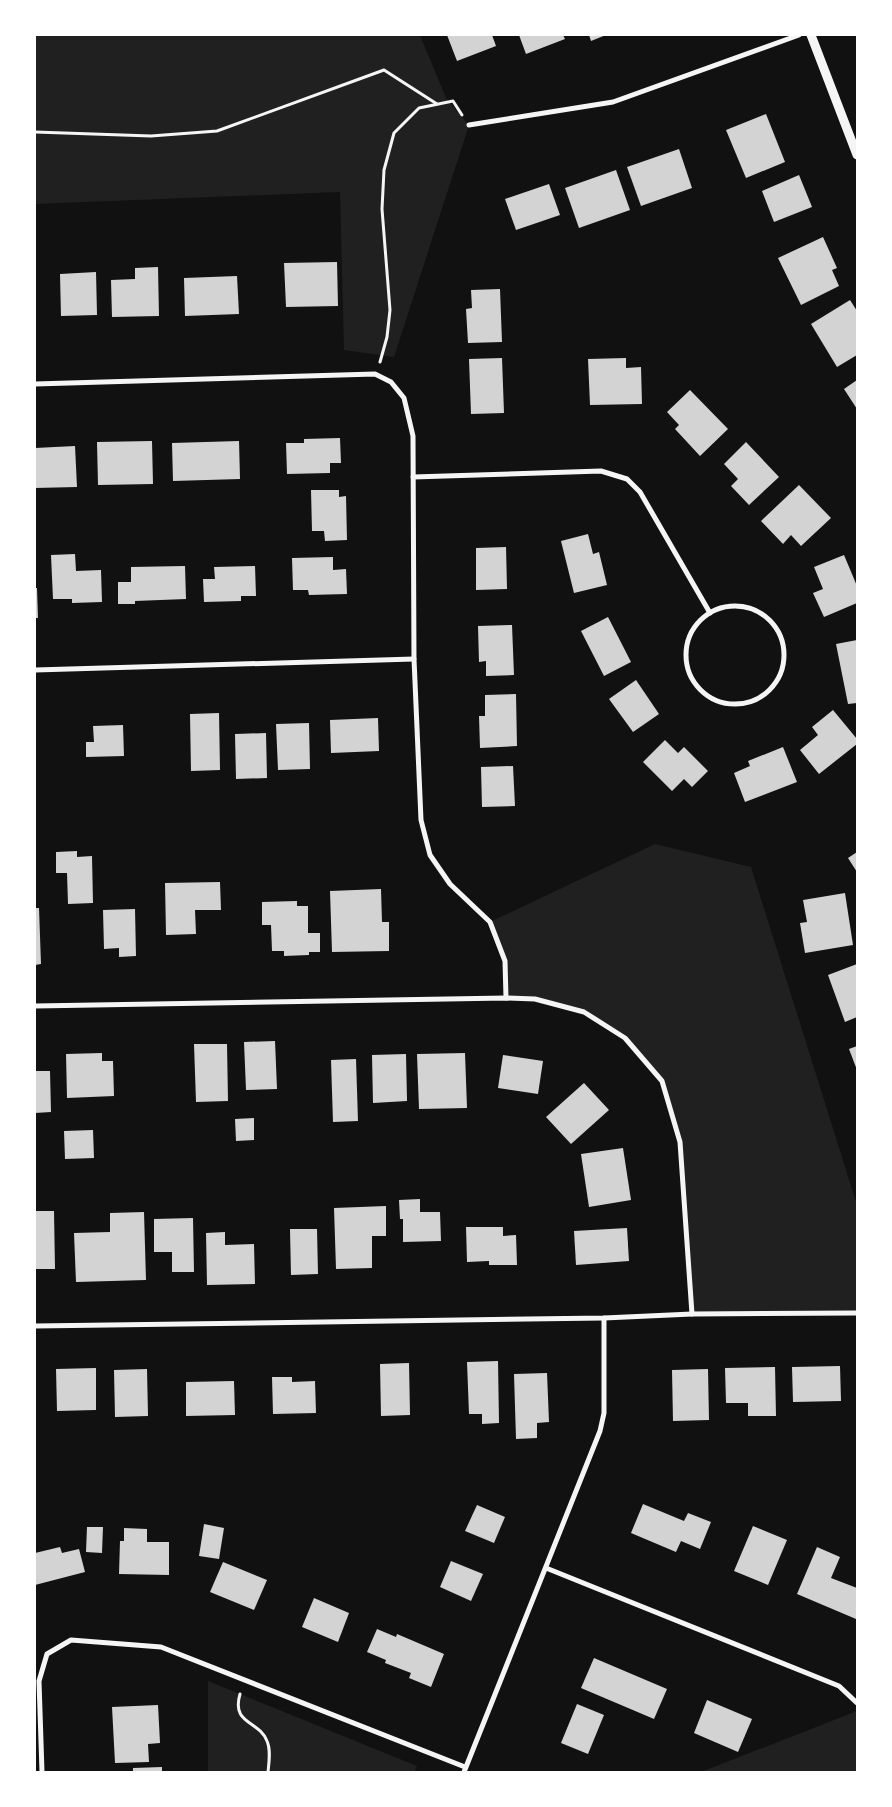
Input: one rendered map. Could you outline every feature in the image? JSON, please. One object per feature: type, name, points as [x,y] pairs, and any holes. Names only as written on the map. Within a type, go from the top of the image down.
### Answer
[{"type":"street","points":[[469,125],[613,102],[799,35]]},
{"type":"street","points":[[810,35],[857,155]]},
{"type":"street","points":[[35,384],[375,374],[391,382],[404,398],[413,436],[414,659],[422,820],[430,855],[450,884],[490,922],[504,962],[506,998]]},
{"type":"street","points":[[413,477],[601,471],[627,479],[640,492],[710,614]]},
{"type":"street","points":[[734,606],[750,608],[764,615],[776,626],[782,641],[785,657],[782,672],[774,686],[762,697],[747,704],[730,705],[714,700],[701,691],[691,677],[686,662],[687,645],[693,629],[704,617],[710,614],[734,606]]},
{"type":"street","points":[[35,670],[414,659]]},
{"type":"street","points":[[35,1006],[506,998],[535,999],[584,1012],[625,1038],[662,1081],[680,1142],[692,1314]]},
{"type":"street","points":[[35,1326],[604,1318],[692,1314],[857,1313]]},
{"type":"street","points":[[42,1772],[39,1681],[47,1654],[71,1640],[161,1647],[465,1770],[600,1431],[604,1413],[604,1318]]},
{"type":"street","points":[[546,1568],[839,1686],[857,1703]]},
{"type":"path","points":[[35,132],[151,136],[217,131],[384,70],[437,104]]},
{"type":"path","points":[[375,374],[387,337],[390,310],[382,209],[384,170],[394,133],[419,108],[453,101],[469,125]]},
{"type":"path","points":[[240,1693],[238,1701],[240,1714],[246,1722],[262,1733],[267,1740],[270,1750],[268,1772]]},
{"type":"shaded area","points":[[35,35],[420,35],[446,98],[469,125],[394,357],[344,350],[340,192],[35,204]]},
{"type":"shaded area","points":[[655,844],[751,867],[857,1205],[857,1313],[692,1314],[680,1142],[662,1081],[625,1038],[584,1012],[535,999],[506,998],[505,961],[490,922]]},
{"type":"shaded area","points":[[208,1681],[417,1766],[415,1770],[418,1772],[208,1772]]},
{"type":"shaded area","points":[[857,1711],[857,1772],[701,1772]]},
{"type":"building","points":[[447,35],[492,35],[496,46],[457,61]]},
{"type":"building","points":[[519,35],[563,35],[565,39],[526,54]]},
{"type":"building","points":[[589,35],[606,35],[591,41]]},
{"type":"building","points":[[766,114],[785,162],[746,178],[726,130]]},
{"type":"building","points":[[679,149],[692,188],[641,206],[627,167]]},
{"type":"building","points":[[616,170],[630,210],[579,228],[565,188]]},
{"type":"building","points":[[799,175],[812,207],[774,222],[762,191]]},
{"type":"building","points":[[549,184],[560,215],[516,230],[505,199]]},
{"type":"building","points":[[823,237],[837,268],[832,270],[839,286],[801,305],[778,258]]},
{"type":"building","points":[[337,262],[338,306],[286,307],[284,263]]},
{"type":"building","points":[[158,267],[159,316],[112,317],[111,280],[135,279],[135,268]]},
{"type":"building","points":[[96,272],[97,315],[61,316],[60,274]]},
{"type":"building","points":[[237,276],[239,314],[185,316],[184,278]]},
{"type":"building","points":[[500,289],[502,342],[468,343],[466,309],[472,308],[471,290]]},
{"type":"building","points":[[850,300],[857,311],[857,355],[837,367],[811,324]]},
{"type":"building","points":[[502,358],[504,413],[471,414],[469,359]]},
{"type":"building","points":[[626,358],[626,368],[641,367],[642,404],[590,405],[588,359]]},
{"type":"building","points":[[857,380],[857,409],[844,389]]},
{"type":"building","points":[[690,390],[728,429],[700,456],[675,429],[679,425],[667,412]]},
{"type":"building","points":[[340,438],[341,463],[330,463],[330,473],[287,474],[286,443],[304,443],[304,439]]},
{"type":"building","points":[[152,441],[153,484],[98,485],[97,442]]},
{"type":"building","points":[[239,441],[240,479],[173,481],[172,443]]},
{"type":"building","points":[[746,442],[779,477],[749,505],[731,486],[738,479],[724,464]]},
{"type":"building","points":[[75,446],[77,487],[35,488],[35,448]]},
{"type":"building","points":[[799,485],[831,518],[801,546],[791,535],[783,544],[761,521]]},
{"type":"building","points":[[311,490],[339,490],[339,497],[346,496],[347,540],[325,541],[324,531],[312,531]]},
{"type":"building","points":[[588,534],[593,554],[599,552],[607,585],[574,593],[561,541]]},
{"type":"building","points":[[506,547],[507,589],[476,590],[476,548]]},
{"type":"building","points":[[75,554],[76,571],[101,570],[102,602],[72,603],[72,599],[53,599],[51,555]]},
{"type":"building","points":[[844,555],[857,586],[857,603],[824,617],[813,593],[823,589],[814,567]]},
{"type":"building","points":[[333,557],[333,570],[346,569],[347,594],[309,595],[308,590],[293,590],[292,558]]},
{"type":"building","points":[[185,566],[186,599],[135,601],[135,604],[118,604],[118,582],[131,582],[131,567]]},
{"type":"building","points":[[255,566],[256,596],[241,596],[241,601],[204,602],[203,579],[215,579],[214,567]]},
{"type":"building","points":[[35,588],[37,588],[38,618],[35,618]]},
{"type":"building","points":[[608,617],[631,662],[604,676],[581,631]]},
{"type":"building","points":[[512,625],[514,675],[486,676],[486,661],[479,662],[478,626]]},
{"type":"building","points":[[857,640],[857,703],[848,704],[836,644]]},
{"type":"building","points":[[636,680],[659,714],[633,732],[609,699]]},
{"type":"building","points":[[516,694],[517,746],[480,748],[479,716],[485,716],[485,695]]},
{"type":"building","points":[[833,710],[857,739],[857,744],[819,774],[800,750],[818,735],[812,727]]},
{"type":"building","points":[[219,713],[220,770],[191,771],[190,714]]},
{"type":"building","points":[[378,718],[379,751],[331,753],[330,720]]},
{"type":"building","points":[[309,723],[310,769],[278,770],[276,724]]},
{"type":"building","points":[[123,725],[124,756],[86,757],[86,742],[94,742],[93,726]]},
{"type":"building","points":[[266,733],[267,778],[236,779],[235,734]]},
{"type":"building","points":[[665,740],[678,753],[684,747],[708,771],[692,787],[684,779],[672,791],[643,762]]},
{"type":"building","points":[[783,747],[797,782],[745,802],[734,773],[750,766],[748,761]]},
{"type":"building","points":[[513,766],[515,806],[482,807],[481,767]]},
{"type":"building","points":[[77,851],[77,857],[92,856],[93,903],[68,904],[67,873],[56,873],[56,852]]},
{"type":"building","points":[[857,852],[857,872],[848,858]]},
{"type":"building","points":[[220,882],[221,910],[195,910],[196,934],[166,935],[165,883]]},
{"type":"building","points":[[381,889],[382,922],[389,922],[389,951],[332,952],[330,891]]},
{"type":"building","points":[[845,893],[853,945],[805,953],[800,923],[807,922],[803,900]]},
{"type":"building","points":[[297,901],[297,906],[308,906],[308,933],[320,933],[320,952],[309,952],[309,955],[284,956],[284,951],[272,951],[271,925],[262,925],[262,902]]},
{"type":"building","points":[[35,908],[39,908],[41,964],[35,965]]},
{"type":"building","points":[[135,909],[136,956],[119,957],[119,948],[104,949],[103,910]]},
{"type":"building","points":[[857,964],[857,1017],[845,1022],[828,975]]},
{"type":"building","points":[[275,1041],[277,1089],[246,1090],[244,1042]]},
{"type":"building","points":[[194,1044],[227,1044],[228,1101],[196,1102]]},
{"type":"building","points":[[857,1046],[857,1070],[849,1049]]},
{"type":"building","points":[[102,1053],[102,1061],[113,1061],[114,1096],[67,1098],[66,1054]]},
{"type":"building","points":[[465,1053],[467,1108],[419,1109],[417,1054]]},
{"type":"building","points":[[406,1054],[407,1101],[373,1103],[372,1055]]},
{"type":"building","points":[[503,1055],[543,1061],[538,1094],[498,1088]]},
{"type":"building","points":[[356,1059],[358,1121],[333,1122],[331,1060]]},
{"type":"building","points":[[35,1071],[50,1071],[51,1112],[35,1113]]},
{"type":"building","points":[[584,1083],[609,1110],[571,1144],[546,1117]]},
{"type":"building","points":[[254,1118],[254,1140],[236,1141],[235,1119]]},
{"type":"building","points":[[93,1130],[94,1158],[65,1159],[64,1131]]},
{"type":"building","points":[[623,1148],[631,1200],[589,1207],[581,1154]]},
{"type":"building","points":[[420,1199],[420,1212],[440,1212],[441,1241],[403,1242],[403,1219],[400,1219],[399,1200]]},
{"type":"building","points":[[386,1206],[386,1236],[372,1236],[372,1268],[336,1269],[334,1208]]},
{"type":"building","points":[[35,1211],[54,1211],[55,1269],[35,1269]]},
{"type":"building","points":[[144,1212],[146,1280],[76,1282],[74,1233],[110,1232],[110,1213]]},
{"type":"building","points":[[193,1218],[194,1272],[172,1272],[172,1252],[154,1252],[154,1219]]},
{"type":"building","points":[[466,1227],[503,1227],[503,1236],[516,1235],[517,1265],[489,1265],[489,1261],[467,1262]]},
{"type":"building","points":[[627,1228],[629,1261],[576,1265],[574,1231]]},
{"type":"building","points":[[290,1229],[317,1229],[318,1274],[291,1275]]},
{"type":"building","points":[[225,1232],[225,1245],[254,1244],[255,1284],[207,1285],[206,1233]]},
{"type":"building","points":[[498,1361],[499,1423],[482,1424],[482,1414],[469,1414],[467,1362]]},
{"type":"building","points":[[409,1363],[410,1415],[381,1416],[380,1364]]},
{"type":"building","points":[[840,1366],[841,1401],[793,1402],[792,1367]]},
{"type":"building","points":[[775,1367],[776,1416],[748,1416],[748,1403],[726,1403],[725,1368]]},
{"type":"building","points":[[96,1368],[96,1410],[57,1411],[56,1369]]},
{"type":"building","points":[[147,1369],[148,1416],[115,1417],[114,1370]]},
{"type":"building","points":[[708,1369],[709,1420],[673,1421],[672,1370]]},
{"type":"building","points":[[547,1373],[549,1422],[537,1423],[537,1438],[516,1439],[514,1374]]},
{"type":"building","points":[[272,1377],[292,1377],[292,1382],[315,1381],[316,1413],[273,1414]]},
{"type":"building","points":[[234,1381],[235,1415],[186,1416],[186,1382]]},
{"type":"building","points":[[643,1504],[684,1521],[688,1513],[711,1522],[700,1549],[681,1541],[676,1552],[631,1533]]},
{"type":"building","points":[[477,1505],[505,1517],[494,1543],[465,1531]]},
{"type":"building","points":[[204,1524],[224,1528],[219,1559],[199,1556]]},
{"type":"building","points":[[753,1526],[787,1540],[768,1585],[734,1571]]},
{"type":"building","points":[[87,1527],[103,1527],[102,1553],[86,1552]]},
{"type":"building","points":[[124,1528],[147,1529],[147,1542],[169,1542],[169,1575],[119,1574],[120,1541],[124,1541]]},
{"type":"building","points":[[60,1547],[62,1553],[79,1549],[85,1572],[35,1585],[35,1553]]},
{"type":"building","points":[[817,1547],[840,1557],[831,1578],[857,1588],[856,1619],[797,1594]]},
{"type":"building","points":[[451,1561],[483,1574],[471,1601],[440,1587]]},
{"type":"building","points":[[223,1562],[267,1580],[254,1610],[210,1592]]},
{"type":"building","points":[[314,1598],[349,1613],[338,1642],[302,1627]]},
{"type":"building","points":[[377,1629],[396,1637],[397,1634],[444,1654],[431,1687],[409,1678],[411,1673],[385,1663],[386,1660],[367,1652]]},
{"type":"building","points":[[594,1658],[667,1689],[654,1719],[581,1688]]},
{"type":"building","points":[[707,1700],[752,1719],[738,1752],[694,1733]]},
{"type":"building","points":[[577,1704],[604,1715],[588,1754],[561,1743]]},
{"type":"building","points":[[158,1705],[160,1743],[148,1744],[149,1762],[115,1763],[112,1707]]},
{"type":"building","points":[[162,1767],[162,1772],[133,1772],[133,1768]]}]
